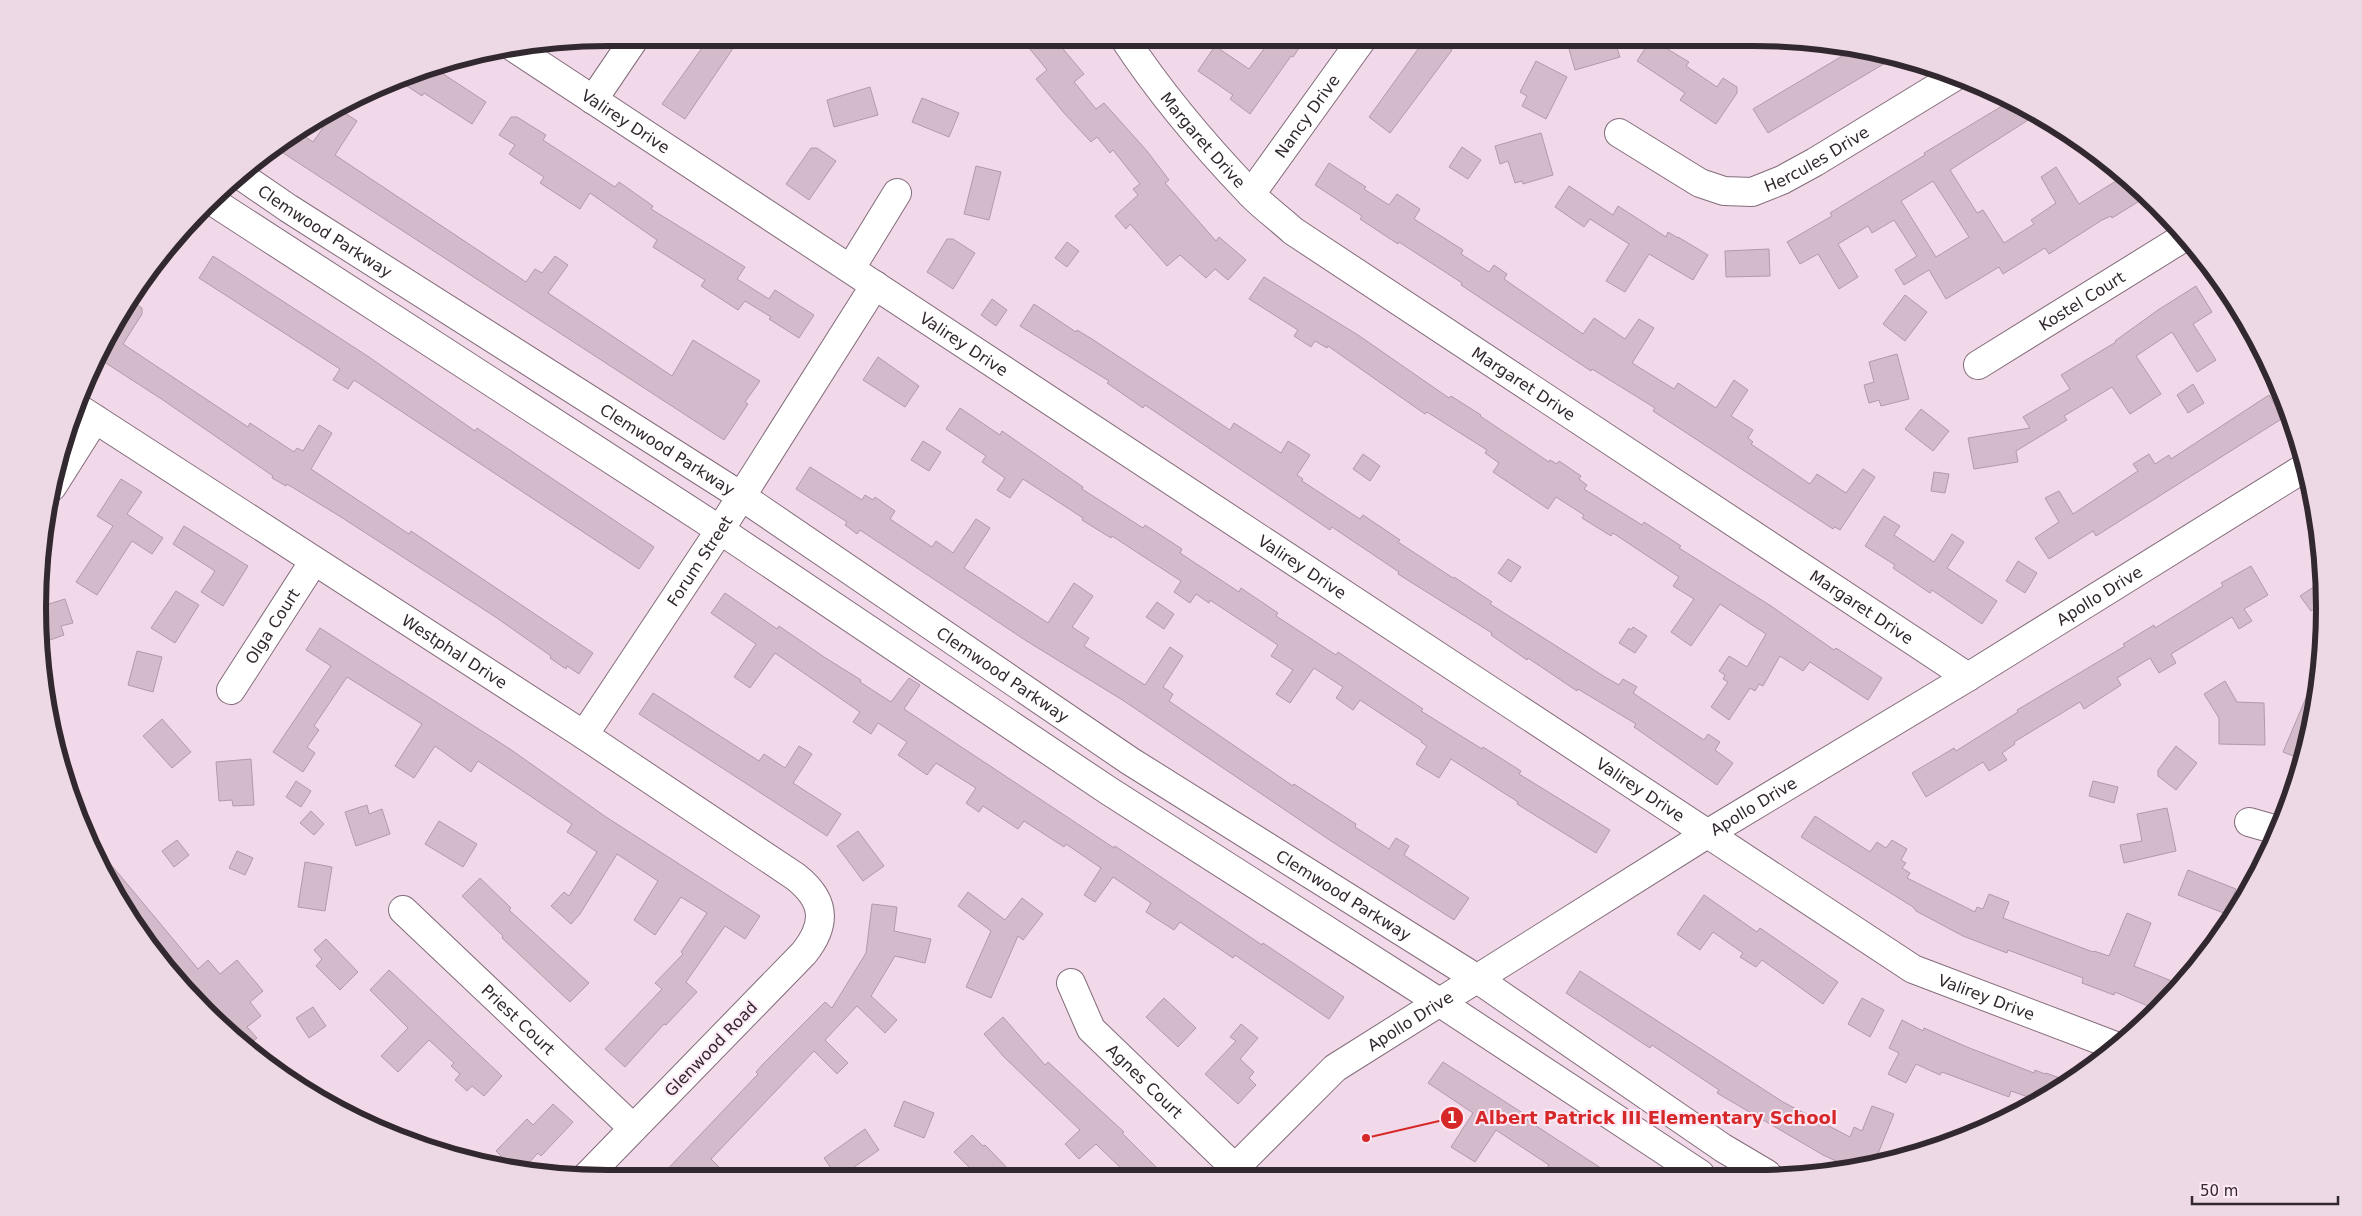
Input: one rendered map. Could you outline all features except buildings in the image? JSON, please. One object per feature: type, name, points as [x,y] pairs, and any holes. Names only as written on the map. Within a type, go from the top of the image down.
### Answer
[{"type":"street","points":[[593,100],[630,46]]},
{"type":"street","name":"Margaret Drive","points":[[1130,46],[1170,99],[1251,194],[1293,231],[1968,677]]},
{"type":"street","name":"Nancy Drive","points":[[1251,194],[1357,46]]},
{"type":"street","name":"Valirey Drive","points":[[522,53],[1914,969],[2109,1043]]},
{"type":"street","name":"Hercules Drive","points":[[1619,133],[1700,183],[1724,191],[1752,192],[1782,180],[1814,162],[1948,81]]},
{"type":"street","name":"Clemwood Parkway","points":[[246,179],[740,496],[1130,761],[1476,978],[1723,1148],[1760,1170]]},
{"type":"street","points":[[851,268],[896,194]]},
{"type":"street","points":[[218,205],[720,530],[1109,791],[1439,1002],[1694,1170]]},
{"type":"street","name":"Kostel Court","points":[[1978,365],[2178,241]]},
{"type":"street","name":"Forum Street","points":[[584,735],[720,530],[875,284]]},
{"type":"street","points":[[71,445],[85,412]]},
{"type":"street","name":"Westphal Drive","points":[[85,412],[584,735],[796,877],[812,892],[820,912]]},
{"type":"street","name":"Apollo Drive","points":[[1233,1170],[1336,1068],[1707,834],[1968,677],[2299,471]]},
{"type":"street","name":"Olga Court","points":[[231,690],[314,561]]},
{"type":"street","points":[[2249,822],[2271,828]]},
{"type":"street","name":"Priest Court","points":[[403,910],[633,1128]]},
{"type":"street","name":"Glenwood Road","points":[[593,1170],[804,954],[816,938],[820,912]]},
{"type":"street","name":"Agnes Court","points":[[1071,983],[1092,1028],[1229,1170]]},
{"type":"place","name":"Albert Patrick III Elementary School","points":[[1366,1138]]}]
